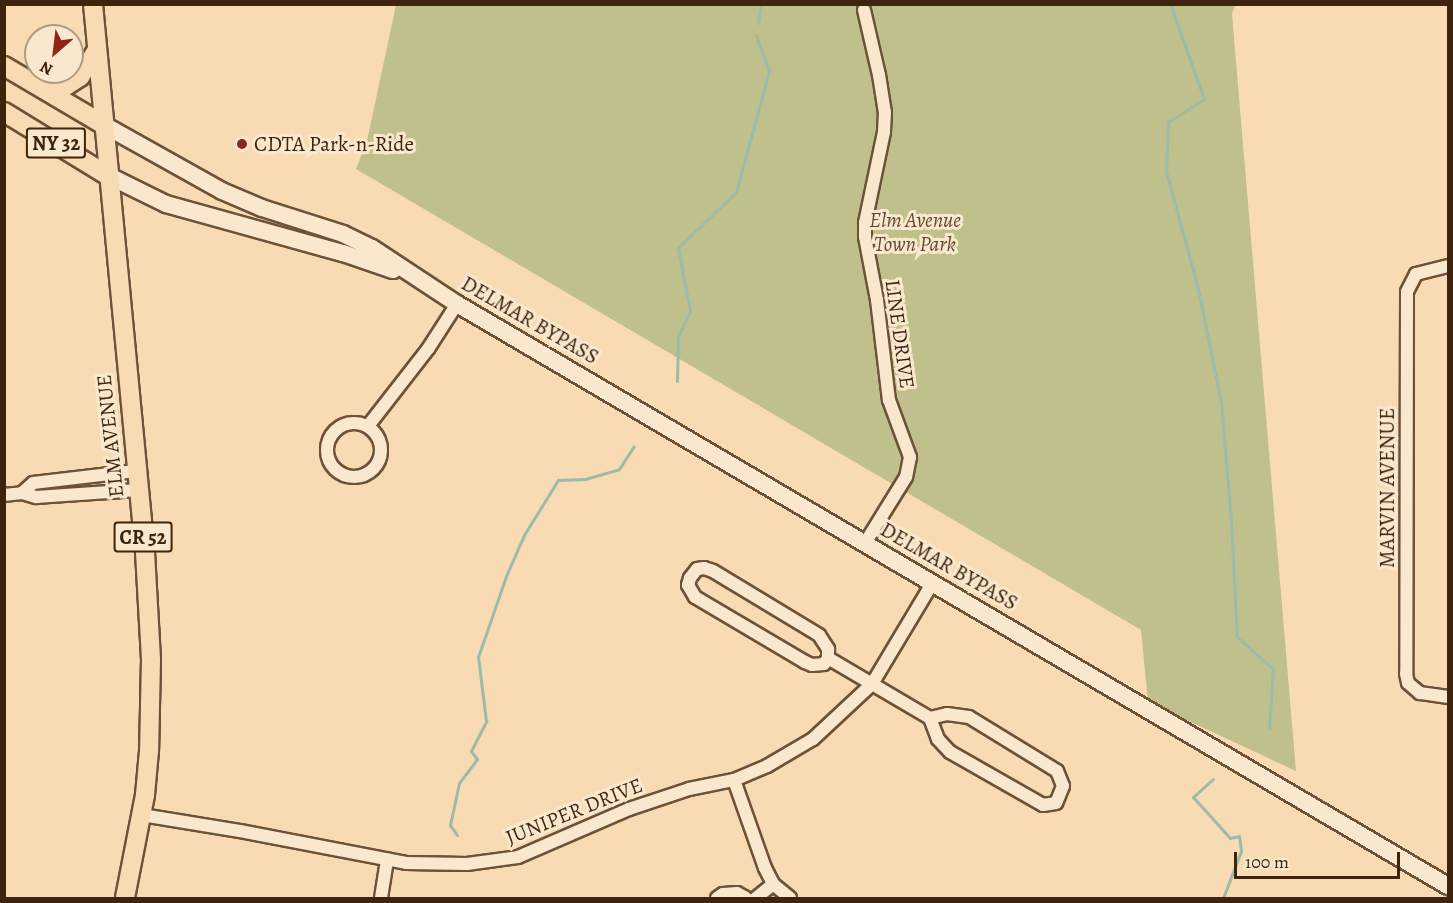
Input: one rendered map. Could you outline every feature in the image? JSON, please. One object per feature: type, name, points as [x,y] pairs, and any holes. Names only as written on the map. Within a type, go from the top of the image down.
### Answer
[{"type":"main road","name":"ELM AVENUE","points":[[93,4],[107,175],[145,552],[151,659],[149,752],[142,815],[125,898]]},
{"type":"main road","points":[[43,88],[66,86],[80,77],[97,50]]},
{"type":"main road","name":"DELMAR BYPASS","points":[[4,66],[104,125]]},
{"type":"main road","name":"DELMAR BYPASS","points":[[4,112],[107,175]]},
{"type":"street","name":"LINE DRIVE","points":[[864,10],[885,112],[885,132],[865,223],[865,237],[877,300],[889,400],[910,457],[910,468],[893,501],[865,543]]},
{"type":"street","name":"DELMAR BYPASS","points":[[104,125],[222,191],[343,234],[372,248],[457,304],[1449,886]]},
{"type":"street","name":"DELMAR BYPASS","points":[[107,175],[166,204],[379,264],[426,285]]},
{"type":"street","points":[[284,237],[293,218]]},
{"type":"street","name":"MARVIN AVENUE","points":[[1449,266],[1422,270],[1411,279],[1407,292],[1406,674],[1408,682],[1420,693],[1449,697]]},
{"type":"street","points":[[368,426],[428,349],[457,304]]},
{"type":"street","points":[[350,423],[368,426],[379,439],[382,447],[377,465],[364,475],[346,476],[332,465],[327,448],[334,431],[350,423]]},
{"type":"street","points":[[22,493],[33,483],[77,478],[137,481]]},
{"type":"street","points":[[77,478],[78,494]]},
{"type":"street","points":[[4,495],[22,493],[36,497],[78,494],[137,481]]},
{"type":"street","points":[[828,658],[824,664],[812,665],[706,605],[690,590],[690,578],[697,569],[713,571],[819,635],[825,641],[828,658],[930,718],[938,739],[950,752],[1042,805],[1056,803],[1063,786],[1062,778],[1057,771],[969,717],[957,714],[930,718]]},
{"type":"street","name":"JUNIPER DRIVE","points":[[142,815],[406,863],[467,864],[518,858],[629,809],[689,789],[734,780],[767,766],[813,739],[872,684],[933,582]]},
{"type":"street","points":[[734,780],[773,884],[790,898]]},
{"type":"street","points":[[381,898],[387,860]]},
{"type":"street","points":[[756,898],[773,884]]},
{"type":"street","points":[[717,898],[723,894],[737,893],[746,898]]},
{"type":"green space","name":"Elm Avenue Town Park","points":[[396,5],[1235,5],[1232,14],[1296,771],[1148,702],[1141,630],[356,169],[367,141]]},
{"type":"waterway","points":[[758,23],[761,4]]},
{"type":"waterway","points":[[1170,4],[1204,99],[1168,122],[1166,171],[1198,289],[1221,402],[1231,520],[1237,637],[1273,669],[1269,728]]},
{"type":"waterway","points":[[677,381],[678,336],[690,311],[678,248],[736,192],[769,71],[756,35]]},
{"type":"waterway","points":[[457,835],[450,825],[459,783],[477,759],[471,751],[486,721],[478,657],[506,576],[524,535],[558,480],[585,479],[619,469],[634,446]]},
{"type":"waterway","points":[[1213,779],[1193,797],[1230,838],[1239,836],[1241,851],[1223,898]]},
{"type":"place","name":"CDTA Park-n-Ride","points":[[242,144]]}]
